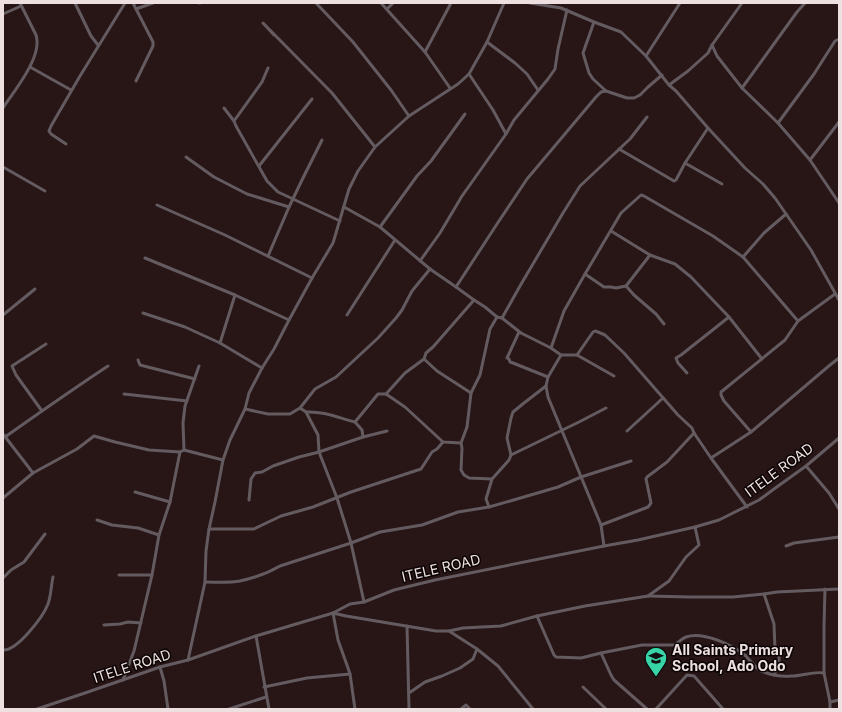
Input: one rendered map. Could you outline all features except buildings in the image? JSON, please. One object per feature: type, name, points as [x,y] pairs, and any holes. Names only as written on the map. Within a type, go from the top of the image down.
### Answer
[{"type":"street","points":[[76,3],[90,36],[98,45]]},
{"type":"street","points":[[66,144],[51,134],[49,131],[50,126],[125,3]]},
{"type":"street","points":[[133,3],[152,39],[153,46],[136,81]]},
{"type":"street","points":[[136,9],[153,3]]},
{"type":"street","points":[[316,3],[353,42],[391,90],[409,116]]},
{"type":"street","points":[[381,3],[425,52],[450,88]]},
{"type":"street","points":[[388,9],[393,3]]},
{"type":"street","points":[[425,52],[451,3]]},
{"type":"street","points":[[188,660],[205,582],[206,551],[209,529],[222,460],[245,409],[249,393],[332,243],[349,189],[358,171],[375,147],[409,116],[458,84],[469,74],[487,42],[504,3]]},
{"type":"street","points":[[530,3],[561,8],[621,32],[646,56],[669,85],[708,128],[775,198],[811,250],[839,300]]},
{"type":"street","points":[[561,8],[564,3]]},
{"type":"street","points":[[646,56],[680,3]]},
{"type":"street","points":[[669,85],[688,71],[708,52],[742,3]]},
{"type":"street","points":[[742,88],[805,3]]},
{"type":"street","points":[[3,14],[21,5],[38,41],[36,53],[30,67],[3,107]]},
{"type":"street","points":[[420,261],[514,120],[555,69],[567,10]]},
{"type":"street","points":[[594,22],[583,53],[589,74],[606,91],[627,98],[634,98],[640,95],[662,76]]},
{"type":"street","points":[[274,35],[263,23],[332,93],[375,147]]},
{"type":"street","points":[[778,123],[814,74],[835,41],[839,39]]},
{"type":"street","points":[[487,42],[516,63],[527,74],[538,90]]},
{"type":"street","points":[[712,45],[717,56],[742,88],[778,123],[810,160],[839,203]]},
{"type":"street","points":[[708,52],[717,56]]},
{"type":"street","points":[[30,67],[71,90]]},
{"type":"street","points":[[234,121],[262,82],[268,68]]},
{"type":"street","points":[[469,74],[493,110],[506,134]]},
{"type":"street","points":[[456,287],[496,224],[527,180],[596,97],[601,92],[606,91]]},
{"type":"street","points":[[259,166],[312,99]]},
{"type":"street","points":[[224,108],[234,121],[268,182],[278,192],[340,221]]},
{"type":"street","points":[[380,227],[465,114]]},
{"type":"street","points":[[502,318],[580,186],[630,139],[647,116]]},
{"type":"street","points":[[810,160],[839,122]]},
{"type":"street","points":[[619,150],[674,181],[678,178],[685,163],[708,128]]},
{"type":"street","points":[[268,256],[289,207],[322,140]]},
{"type":"street","points":[[186,157],[214,177],[247,194],[289,207]]},
{"type":"street","points":[[685,163],[722,184]]},
{"type":"street","points":[[3,167],[45,191]]},
{"type":"street","points":[[551,348],[564,311],[585,274],[621,213],[640,195],[706,233],[743,257],[798,321]]},
{"type":"street","points":[[157,205],[225,235],[312,278]]},
{"type":"street","points":[[344,207],[380,227],[430,269],[498,317],[502,318],[521,333],[551,348],[561,355],[577,355],[614,376]]},
{"type":"street","points":[[743,257],[764,233],[786,214]]},
{"type":"street","points":[[611,231],[650,255],[675,264],[691,277],[729,317],[762,359]]},
{"type":"street","points":[[347,315],[395,240]]},
{"type":"street","points":[[585,274],[604,287],[616,288],[626,286],[650,255]]},
{"type":"street","points":[[145,258],[235,295],[289,320]]},
{"type":"street","points":[[245,409],[268,414],[290,414],[300,408],[315,389],[336,377],[378,338],[396,318],[402,310],[412,290],[430,269]]},
{"type":"street","points":[[626,286],[656,314],[664,324]]},
{"type":"street","points":[[3,315],[35,290]]},
{"type":"street","points":[[751,432],[724,401],[721,392],[785,340],[798,321],[835,294]]},
{"type":"street","points":[[220,343],[235,295]]},
{"type":"street","points":[[386,394],[405,373],[424,360],[426,353],[474,300]]},
{"type":"street","points":[[143,313],[185,327],[220,343],[262,368]]},
{"type":"street","points":[[492,479],[469,478],[464,475],[461,470],[461,442],[467,427],[471,393],[480,375],[490,329],[498,317]]},
{"type":"street","points":[[687,373],[678,363],[676,358],[729,317]]},
{"type":"street","points":[[577,355],[593,332],[595,331],[605,335],[624,353],[663,398],[692,428],[710,458],[747,507]]},
{"type":"street","points":[[521,333],[519,332],[507,358],[510,362],[548,377]]},
{"type":"street","points":[[42,412],[16,375],[12,366],[46,344]]},
{"type":"street","points":[[561,355],[548,377],[546,386],[548,397],[602,525],[604,546]]},
{"type":"street","points":[[710,458],[751,432],[839,358]]},
{"type":"street","points":[[138,360],[140,365],[195,378]]},
{"type":"street","points":[[424,360],[471,393]]},
{"type":"street","points":[[33,473],[4,436],[42,412],[62,396],[108,366]]},
{"type":"street","points":[[123,680],[134,651],[152,575],[159,535],[170,502],[182,451],[185,406],[199,366]]},
{"type":"street","points":[[489,507],[486,499],[492,479],[509,460],[511,455],[507,438],[513,412],[546,386]]},
{"type":"street","points":[[124,394],[187,401]]},
{"type":"street","points":[[355,422],[378,394],[386,394],[405,407],[443,442],[461,442]]},
{"type":"street","points":[[628,430],[663,398]]},
{"type":"street","points":[[300,408],[306,412],[318,435],[319,452],[337,498],[352,543],[364,602]]},
{"type":"street","points":[[511,455],[606,408]]},
{"type":"street","points":[[306,412],[321,413],[355,422],[362,430],[363,437]]},
{"type":"street","points":[[249,500],[251,478],[255,473],[262,472],[273,466],[298,457],[387,431]]},
{"type":"street","points":[[602,525],[650,505],[651,503],[646,478],[667,462],[694,433]]},
{"type":"street","points":[[3,498],[33,473],[77,449],[94,436],[149,450],[182,451],[222,460]]},
{"type":"street","name":"ITELE ROAD","points":[[36,709],[160,667],[188,660],[256,636],[333,613],[350,604],[364,602],[394,590],[436,580],[638,540],[719,520],[759,500],[806,466],[839,438]]},
{"type":"street","points":[[209,529],[254,529],[281,516],[313,507],[351,492],[422,469],[432,452],[443,442]]},
{"type":"street","points":[[205,582],[240,581],[380,532],[422,525],[458,512],[489,507],[558,487],[581,477],[632,460]]},
{"type":"street","points":[[806,466],[829,493],[839,509]]},
{"type":"street","points":[[135,492],[170,502]]},
{"type":"street","points":[[97,520],[112,525],[138,528],[159,535]]},
{"type":"street","points":[[648,596],[669,581],[686,557],[699,545],[695,527]]},
{"type":"street","points":[[3,578],[11,570],[24,562],[45,534]]},
{"type":"street","points":[[786,546],[794,543],[839,537]]},
{"type":"street","points":[[119,574],[152,575]]},
{"type":"street","points":[[3,650],[8,650],[22,640],[42,616],[48,604],[53,577]]},
{"type":"street","points":[[825,589],[824,673],[830,709]]},
{"type":"street","points":[[355,709],[350,674],[338,640],[333,613],[449,632],[463,628],[501,626],[537,616],[585,606],[648,596],[690,598],[839,589]]},
{"type":"street","points":[[764,594],[774,624],[775,649],[778,655],[779,665],[774,674]]},
{"type":"street","points":[[537,616],[556,657],[581,658],[642,645],[674,645],[688,636],[698,636],[714,638],[728,644],[742,652],[761,672],[790,676],[812,672],[824,673]]},
{"type":"street","points":[[104,625],[128,622],[141,623]]},
{"type":"street","points":[[407,626],[409,709]]},
{"type":"street","points":[[449,632],[477,649],[498,666],[533,709]]},
{"type":"street","points":[[256,636],[269,709]]},
{"type":"street","points":[[409,693],[425,682],[460,668],[473,659],[477,649]]},
{"type":"street","points":[[601,653],[614,680],[647,709]]},
{"type":"street","points":[[160,667],[164,681],[168,709]]},
{"type":"street","points":[[264,687],[307,678],[350,674]]},
{"type":"street","points":[[656,709],[687,675],[694,676],[699,680],[722,709]]},
{"type":"street","points":[[583,687],[606,709]]},
{"type":"street","points":[[229,709],[266,697]]},
{"type":"street","points":[[830,702],[839,700]]},
{"type":"street","points":[[461,709],[466,705],[470,709]]},
{"type":"place","name":"All Saints Primary School, Ado Odo","points":[[656,678]]}]
